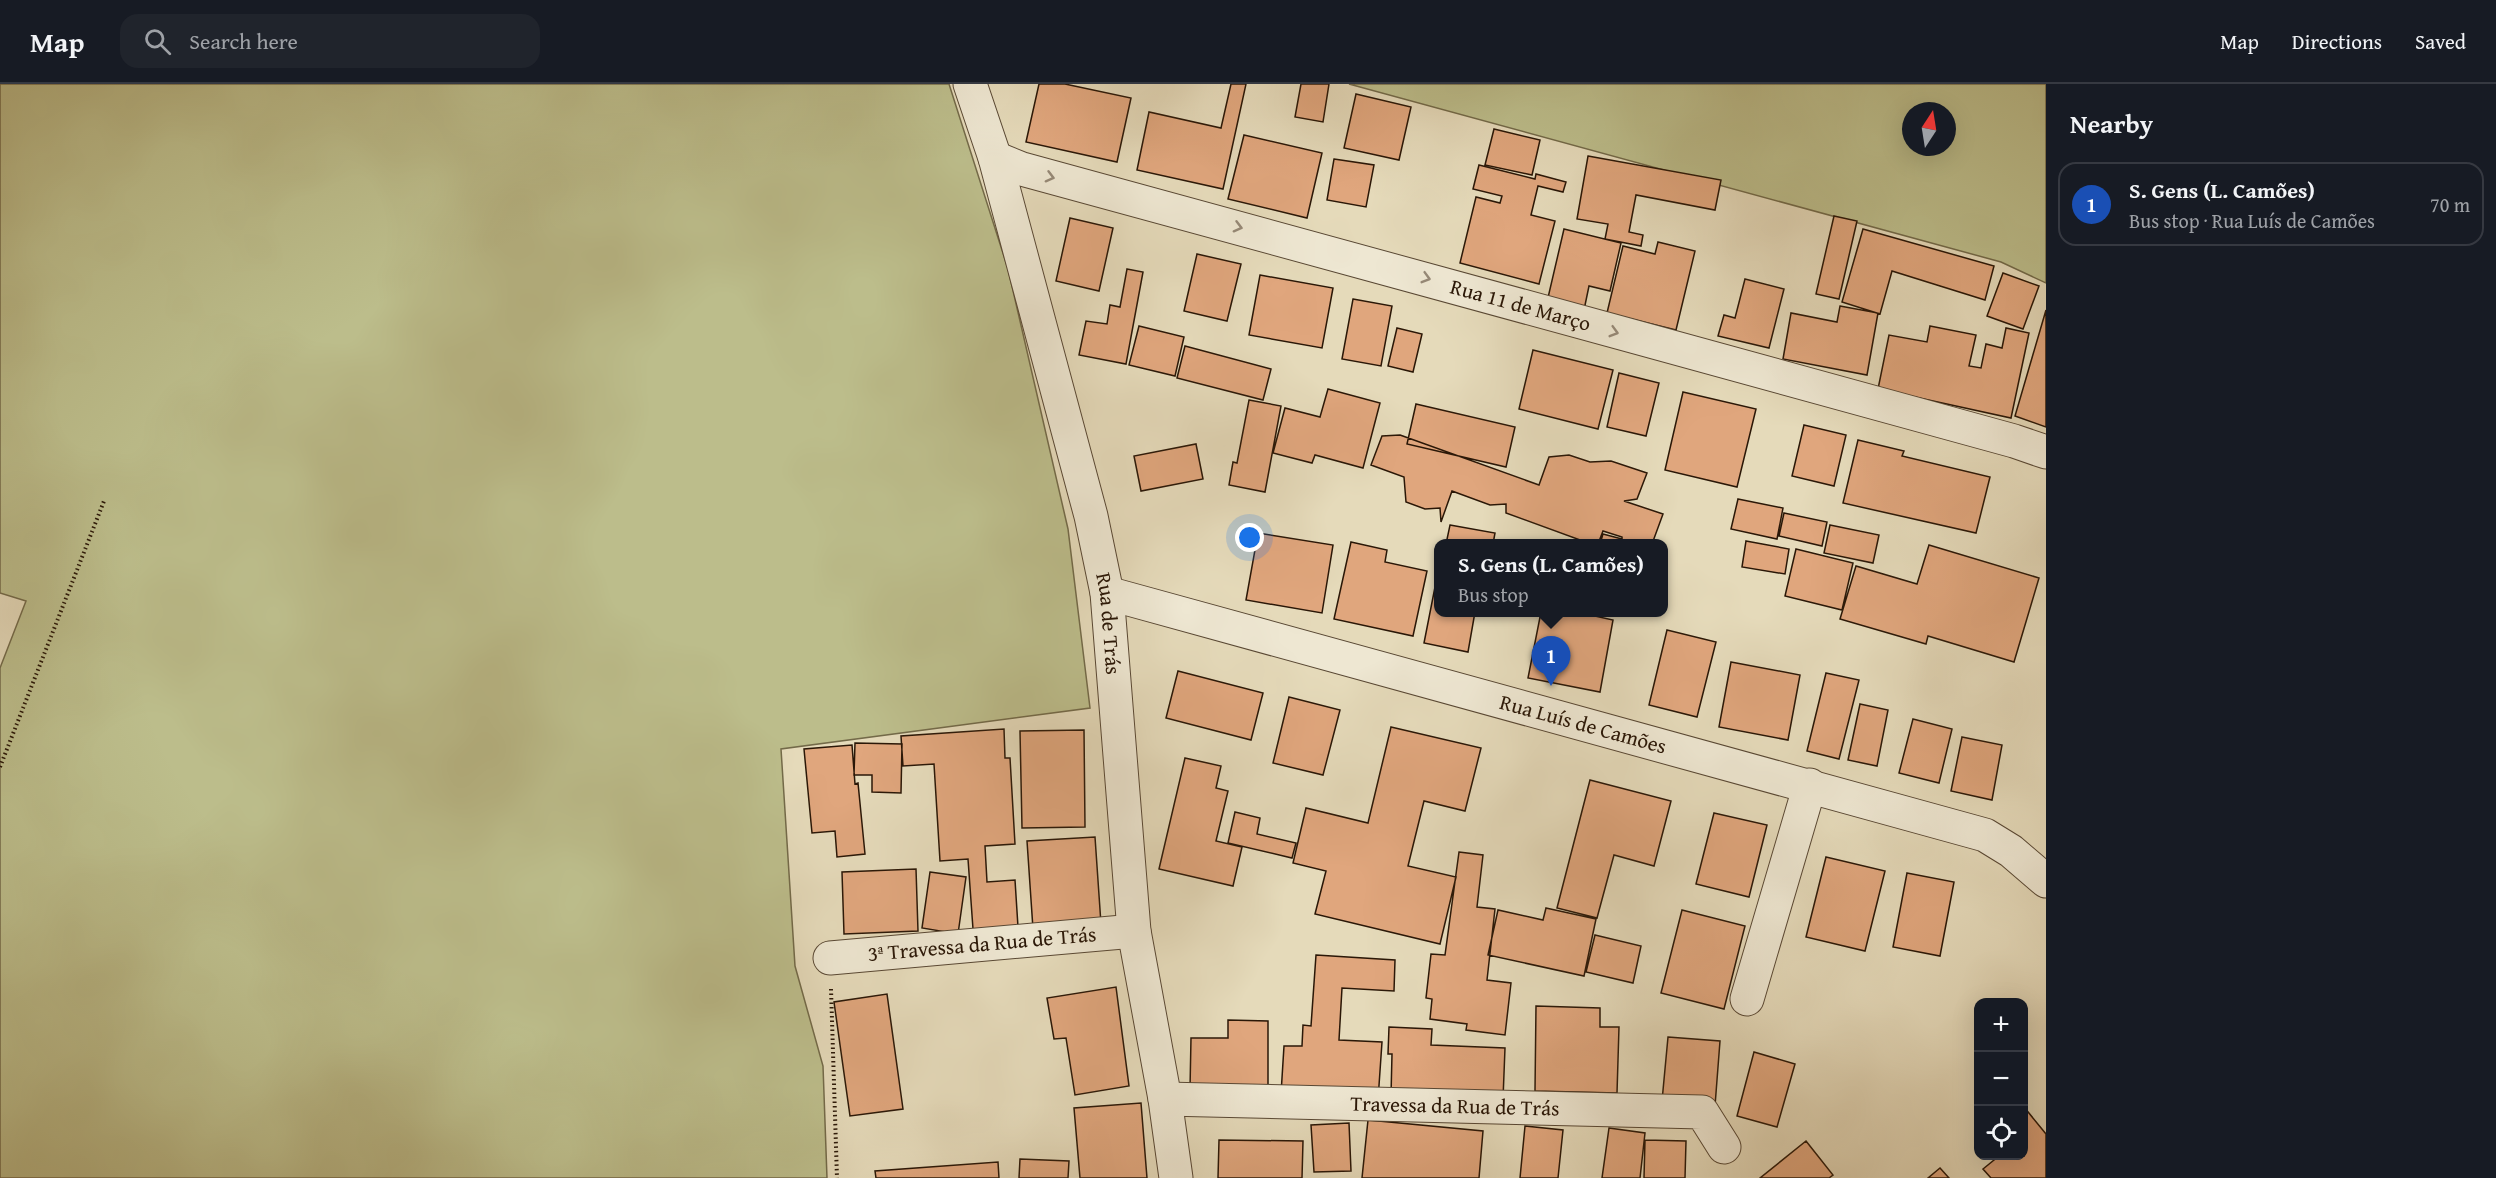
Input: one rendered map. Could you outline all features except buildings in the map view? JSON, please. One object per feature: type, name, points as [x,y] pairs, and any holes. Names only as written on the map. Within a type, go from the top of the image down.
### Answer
[{"type":"street","name":"Rua de Trás","points":[[970,84],[995,158],[1091,516],[1107,593],[1134,931],[1165,1099],[1176,1178]]},
{"type":"street","name":"Rua 11 de Março","points":[[995,158],[1022,169],[1368,261],[1634,338],[2014,441],[2046,452]]},
{"type":"street","name":"Rua Luís de Camões","points":[[1107,593],[1985,835],[2011,851],[2046,881]]},
{"type":"street","points":[[1747,999],[1809,785]]},
{"type":"street","name":"3ª Travessa da Rua de Trás","points":[[830,958],[1134,931]]},
{"type":"street","name":"Travessa da Rua de Trás","points":[[1165,1099],[1702,1112],[1724,1148]]},
{"type":"path","points":[[0,767],[104,501]]},
{"type":"path","points":[[830,958],[837,1178]]},
{"type":"green space","points":[[0,84],[949,84],[1008,269],[1068,529],[1090,708],[781,749],[795,966],[823,1066],[827,1178],[0,1178],[0,668],[26,601],[0,593]]},
{"type":"green space","points":[[1349,84],[2046,84],[2046,283],[2001,262]]},
{"type":"place","name":"S. Gens (L. Camões)","points":[[1551,686]]}]
